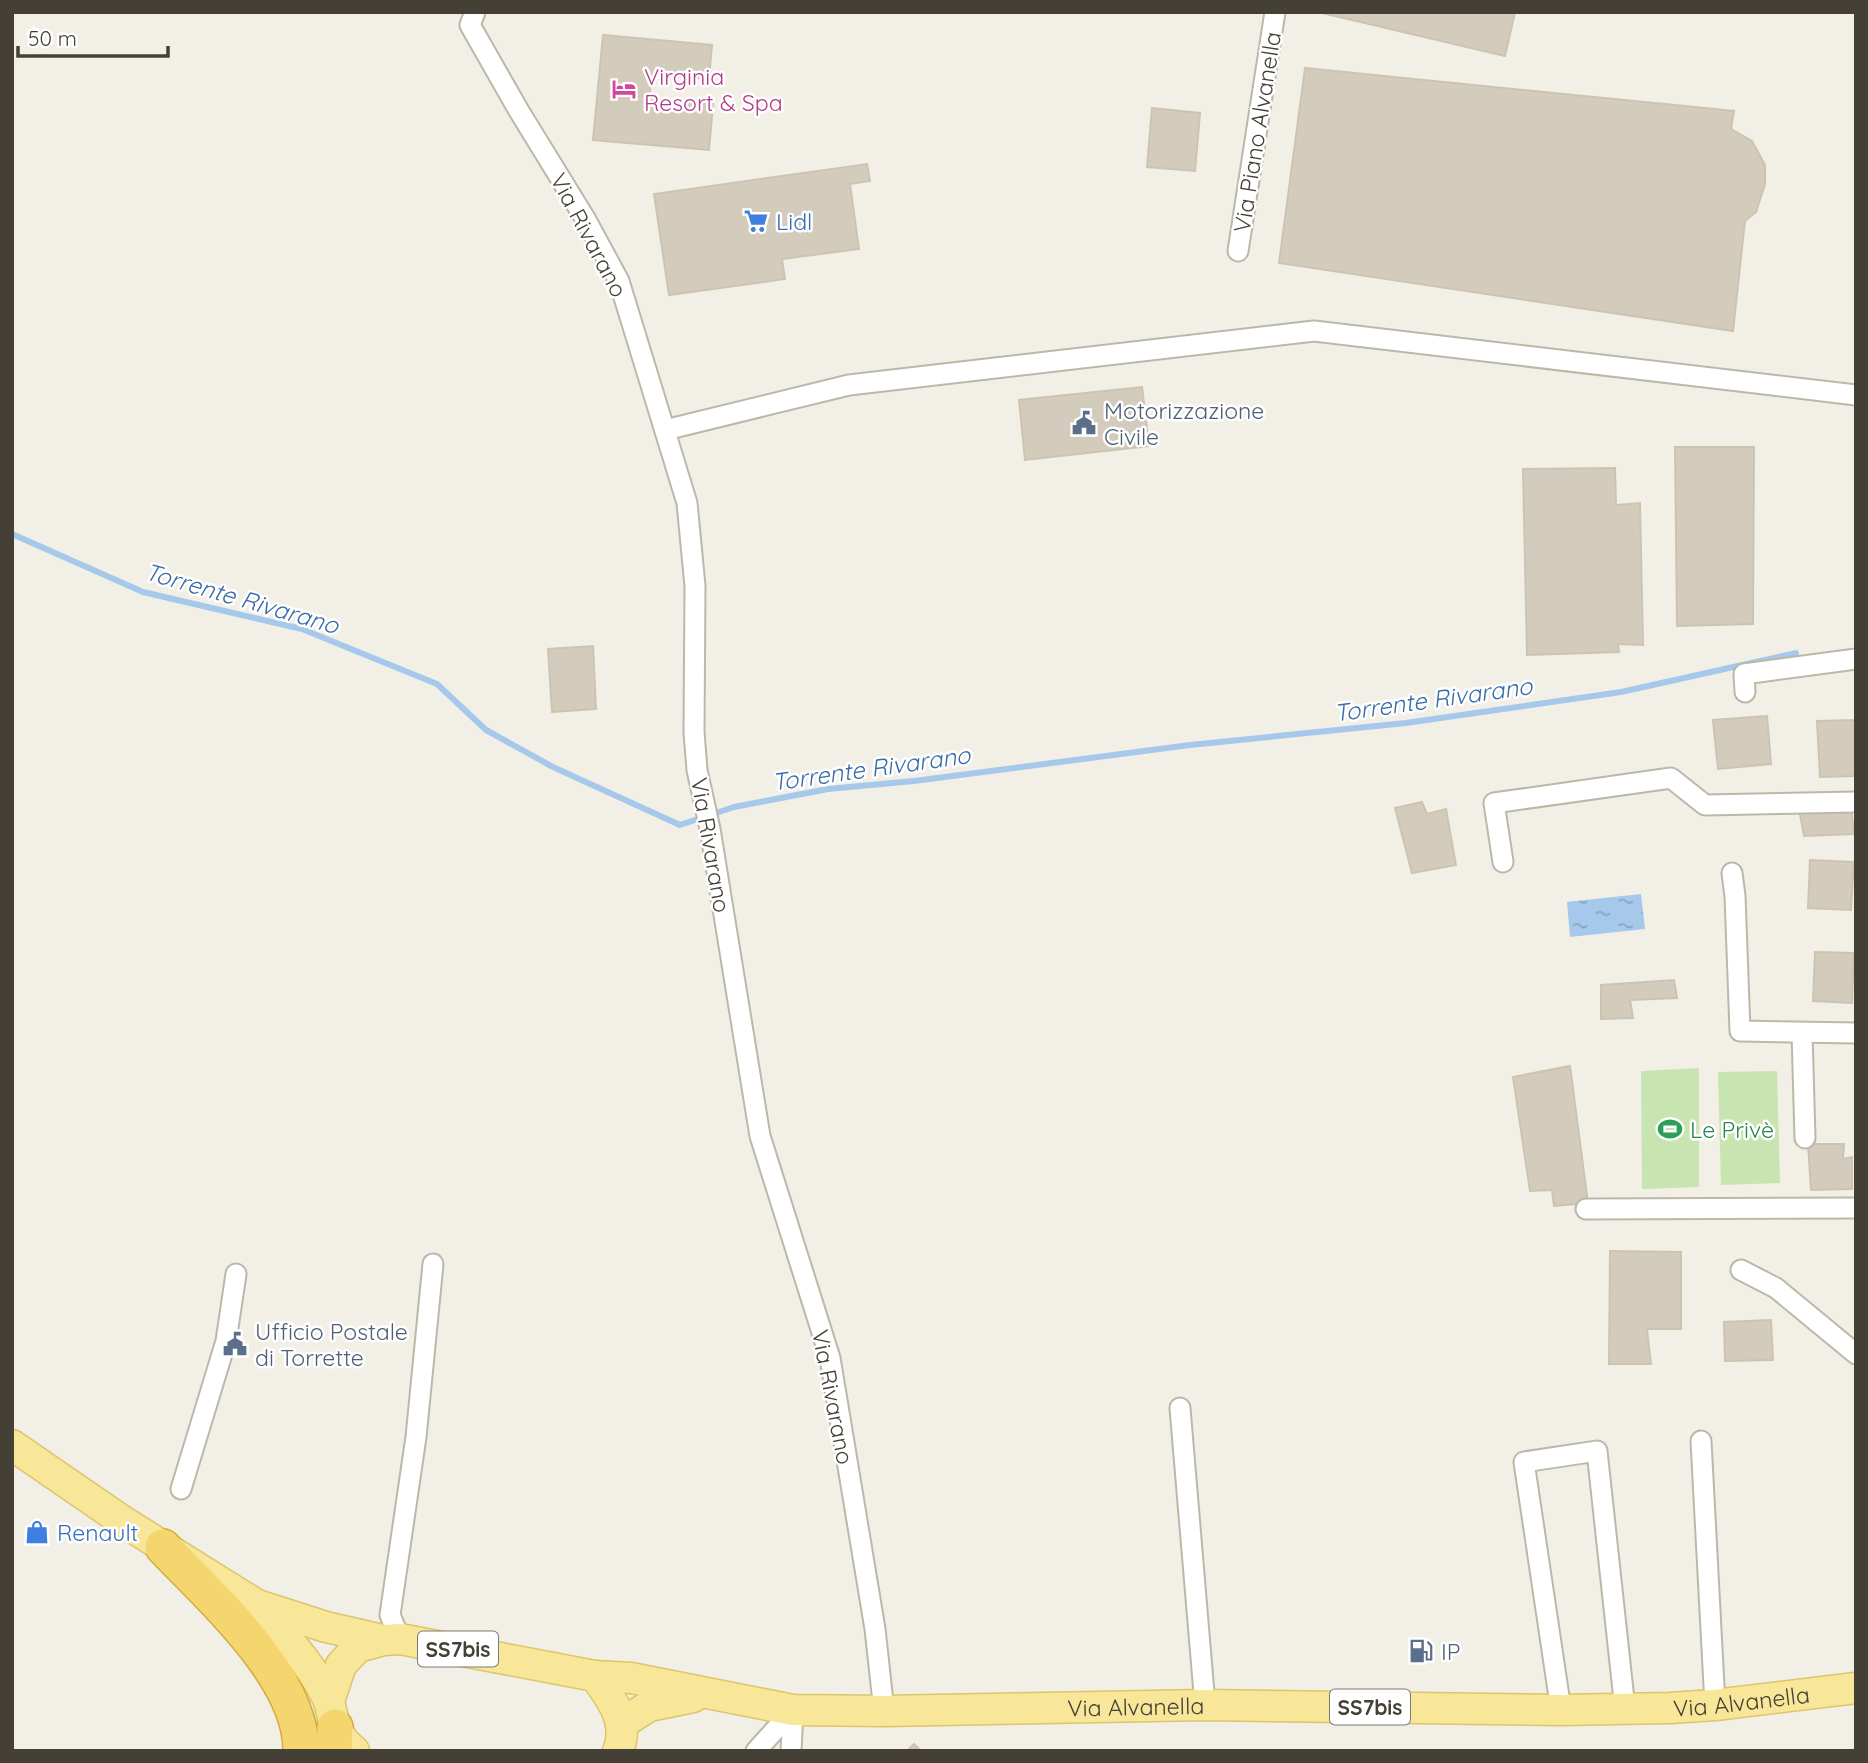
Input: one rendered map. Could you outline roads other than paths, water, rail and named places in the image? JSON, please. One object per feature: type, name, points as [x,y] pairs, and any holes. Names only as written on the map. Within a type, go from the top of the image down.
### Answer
[{"type":"highway","points":[[163,1547],[246,1635],[278,1680],[291,1702],[299,1725],[301,1751]]},
{"type":"main road","name":"SS7bis","points":[[12,1444],[124,1522],[257,1605],[326,1627],[595,1676],[631,1678],[711,1695]]},
{"type":"main road","name":"SS7bis","points":[[257,1605],[318,1677],[338,1732]]},
{"type":"main road","name":"SS7bis","points":[[338,1732],[341,1665],[358,1647],[392,1639]]},
{"type":"main road","name":"SS7bis","points":[[595,1676],[614,1703],[623,1741]]},
{"type":"main road","name":"Via Alvanella","points":[[711,1695],[793,1710],[884,1712],[1205,1705],[1561,1710],[1716,1705],[1856,1688]]},
{"type":"main road","name":"SS7bis","points":[[623,1741],[649,1706],[711,1695]]},
{"type":"street","name":"Via Rivarano","points":[[475,12],[470,25],[586,220],[619,281],[687,503],[695,586],[694,732],[697,770],[710,829],[760,1136],[830,1358],[875,1629],[884,1712]]},
{"type":"street","name":"Via Piano Alvanella","points":[[1238,251],[1275,12]]},
{"type":"street","points":[[665,430],[867,382],[1314,331],[1856,395]]},
{"type":"street","points":[[1745,692],[1744,674],[1856,659]]},
{"type":"street","points":[[1503,862],[1494,803],[1671,778],[1705,805],[1856,802]]},
{"type":"street","points":[[1731,873],[1735,896],[1740,1031],[1856,1033]]},
{"type":"street","points":[[1802,1033],[1805,1138]]},
{"type":"street","points":[[1586,1209],[1856,1208]]},
{"type":"street","points":[[392,1639],[390,1615],[416,1437],[433,1264]]},
{"type":"street","points":[[1741,1270],[1776,1288],[1856,1354]]},
{"type":"street","points":[[181,1489],[226,1341],[236,1274]]},
{"type":"street","points":[[1180,1408],[1205,1705]]},
{"type":"street","points":[[1701,1441],[1716,1705]]},
{"type":"street","points":[[1561,1710],[1524,1462],[1597,1451],[1625,1709]]},
{"type":"street","points":[[756,1751],[793,1710]]},
{"type":"street","points":[[791,1751],[793,1710]]},
{"type":"water","points":[[1641,894],[1645,929],[1570,937],[1567,902]]},
{"type":"waterway","name":"Torrente Rivarano","points":[[12,534],[143,592],[302,629],[437,684],[486,730],[553,767],[680,825],[734,807],[828,789],[914,781],[1190,745],[1406,723],[1621,692],[1796,653]]},
{"type":"place","name":"Virginia Resort & Spa","points":[[624,89]]},
{"type":"place","name":"Lidl","points":[[756,221]]},
{"type":"place","name":"Motorizzazione Civile","points":[[1084,423]]},
{"type":"place","name":"Le Privè","points":[[1670,1129]]},
{"type":"place","name":"Ufficio Postale di Torrette","points":[[235,1344]]},
{"type":"place","name":"Renault","points":[[37,1532]]},
{"type":"place","name":"IP","points":[[1421,1651]]}]
